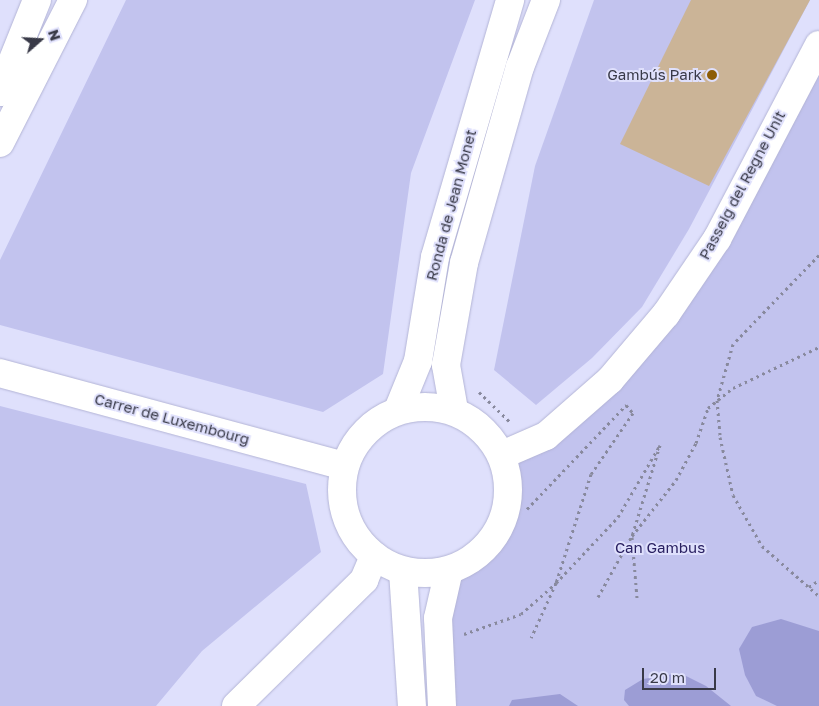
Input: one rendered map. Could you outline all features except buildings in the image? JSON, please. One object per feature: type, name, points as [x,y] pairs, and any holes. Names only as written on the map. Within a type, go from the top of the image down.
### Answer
[{"type":"main road","points":[[0,92],[37,0]]},
{"type":"main road","points":[[0,143],[73,0]]},
{"type":"main road","name":"Ronda de Jean Monet","points":[[398,410],[418,360],[435,257],[510,0]]},
{"type":"main road","name":"Ronda de Jean Monet","points":[[454,410],[446,365],[464,263],[520,67],[546,0]]},
{"type":"main road","name":"Passeig del Regne Unit","points":[[502,455],[546,436],[610,380],[666,314],[717,239],[819,45]]},
{"type":"main road","name":"Carrer de Luxembourg","points":[[0,373],[345,466]]},
{"type":"main road","points":[[426,405],[454,410],[483,428],[502,455],[509,487],[506,513],[493,539],[476,557],[449,570],[403,571],[374,556],[357,538],[345,515],[341,491],[345,466],[356,442],[374,422],[398,410],[426,405]]},
{"type":"main road","points":[[236,706],[364,580],[374,556]]},
{"type":"main road","points":[[442,706],[438,618],[449,570]]},
{"type":"main road","points":[[403,571],[412,706]]},
{"type":"path","points":[[819,255],[733,344],[717,400],[720,437],[734,495],[762,546],[819,596]]},
{"type":"path","points":[[598,597],[632,536],[676,480],[696,443],[708,408],[717,400],[819,347]]},
{"type":"path","points":[[476,389],[508,421]]},
{"type":"path","points":[[528,509],[626,406],[633,413],[591,474],[556,582],[531,638]]},
{"type":"path","points":[[458,636],[522,614],[556,582],[618,517],[660,445],[632,536],[637,598]]},
{"type":"path","points":[[809,587],[819,580]]},
{"type":"green space","points":[[126,0],[475,0],[411,173],[383,374],[323,412],[0,325],[0,260]]},
{"type":"green space","points":[[594,0],[810,0],[689,229],[642,307],[592,358],[536,405],[494,370],[535,166]]},
{"type":"green space","name":"Can Gambus","points":[[819,45],[819,706],[442,706],[449,570],[476,557],[493,539],[506,513],[509,487],[502,455],[546,436],[666,314]]},
{"type":"green space","points":[[0,406],[306,484],[321,552],[202,651],[156,706],[0,706]]},
{"type":"shaded area","points":[[781,619],[819,631],[819,706],[777,706],[756,696],[745,675],[739,649],[752,627]]},
{"type":"shaded area","points":[[680,673],[706,686],[731,706],[629,706],[624,700],[625,690],[643,679]]},
{"type":"shaded area","points":[[560,694],[578,706],[509,706],[512,700]]},
{"type":"place","name":"Gambús Park","points":[[712,75]]}]
